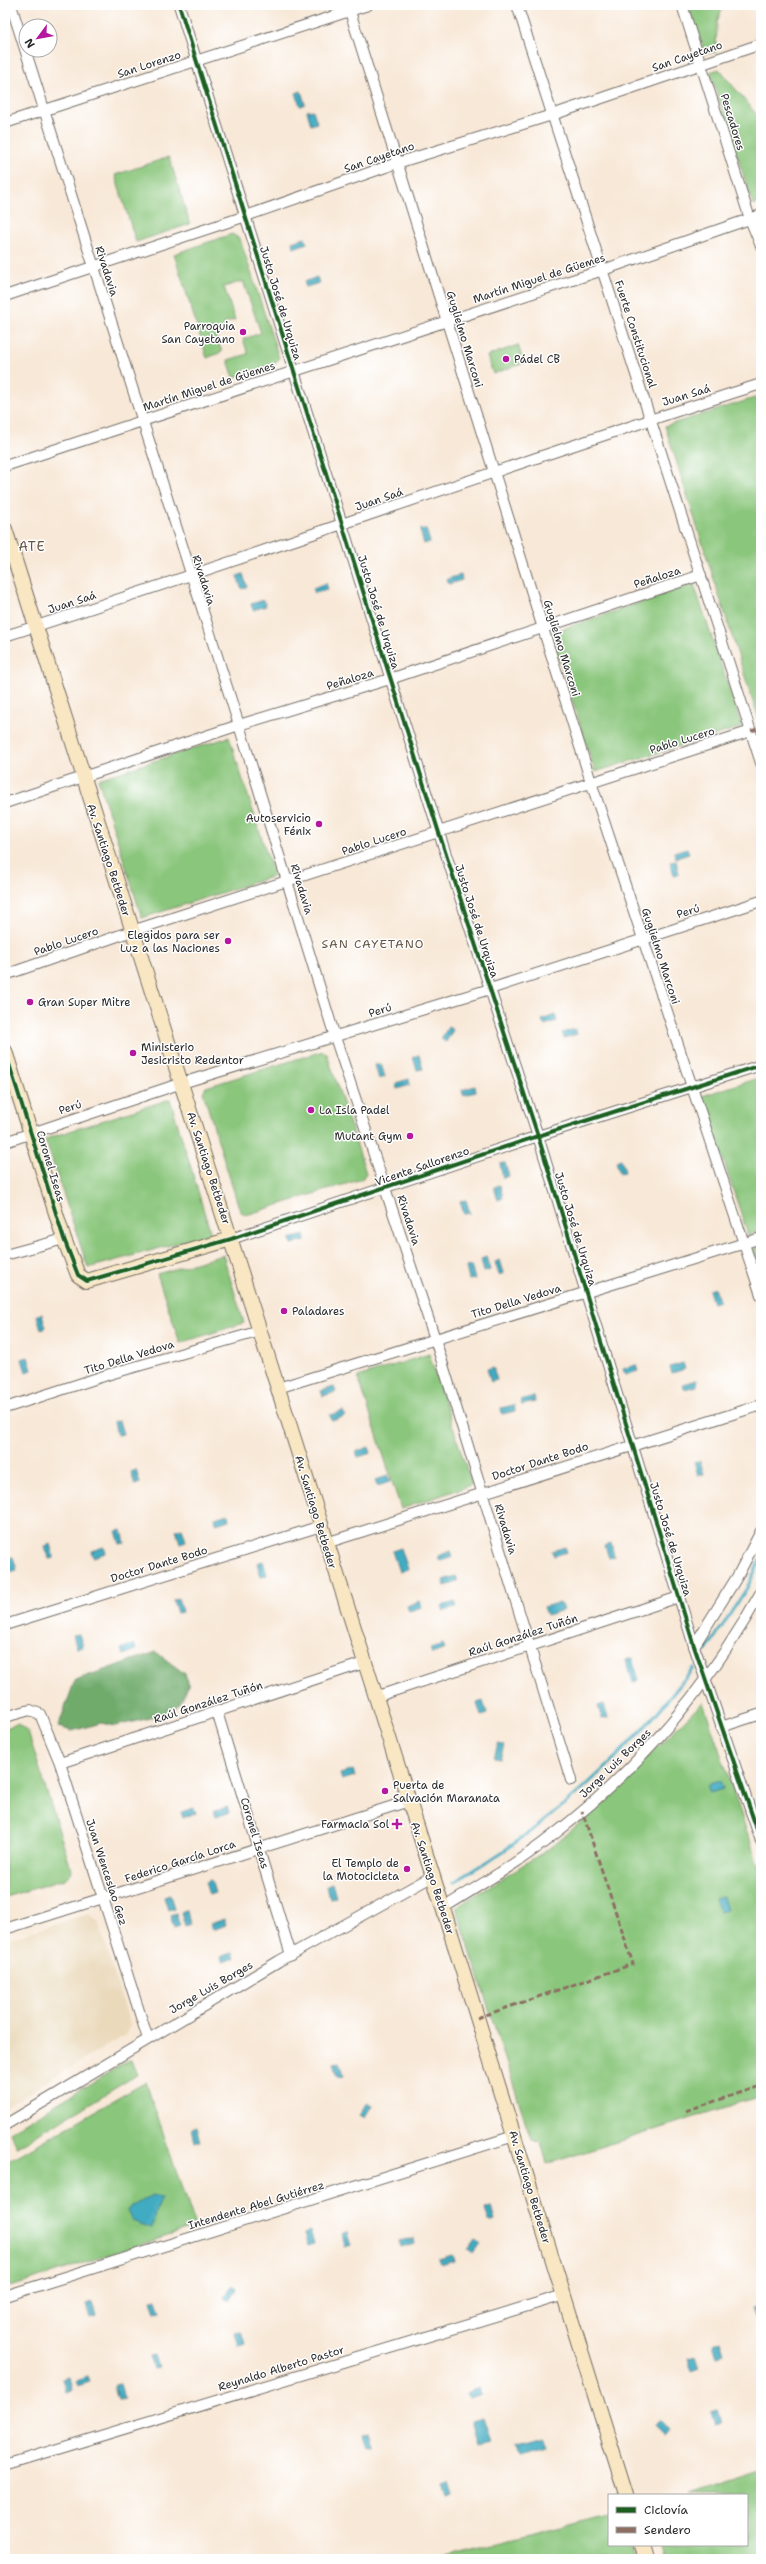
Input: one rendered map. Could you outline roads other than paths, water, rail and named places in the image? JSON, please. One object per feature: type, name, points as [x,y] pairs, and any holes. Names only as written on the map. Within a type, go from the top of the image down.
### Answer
[{"type":"main road","name":"Av. Santiago Betbeder","points":[[5,529],[82,776],[182,1083],[326,1543],[433,1876],[626,2494]]},
{"type":"main road","name":"Coronel Iseas","points":[[5,1051],[64,1239],[78,1275],[87,1281]]},
{"type":"main road","name":"Vicente Sallorenzo","points":[[87,1281],[231,1239]]},
{"type":"main road","points":[[642,2546],[646,2559]]},
{"type":"street","name":"Rivadavia","points":[[11,5],[190,576],[288,881],[335,1037],[435,1339],[571,1780]]},
{"type":"street","name":"Justo José de Urquiza","points":[[179,5],[390,679],[538,1136],[705,1681],[761,1841]]},
{"type":"street","name":"San Lorenzo","points":[[5,123],[197,61],[349,8],[368,5]]},
{"type":"street","name":"Fuerte Constitucional","points":[[517,5],[761,763]]},
{"type":"street","name":"Pescadores","points":[[682,5],[702,63],[750,219],[761,246]]},
{"type":"street","name":"Guglielmo Marconi","points":[[349,8],[591,782],[761,1295]]},
{"type":"street","name":"San Cayetano","points":[[5,296],[246,216],[397,163],[552,115],[761,44]]},
{"type":"street","name":"Martín Miguel de Güemes","points":[[5,466],[603,270],[761,215]]},
{"type":"street","name":"Juan Saá","points":[[5,636],[190,576],[494,471],[761,384]]},
{"type":"street","name":"Peñaloza","points":[[5,803],[82,776],[239,725],[390,679],[701,575]]},
{"type":"street","name":"Pablo Lucero","points":[[5,975],[132,931],[751,731]]},
{"type":"street","name":"Perú","points":[[5,1142],[182,1083],[490,989],[643,938],[761,901]]},
{"type":"street","name":"Vicente Sallorenzo","points":[[231,1239],[538,1136],[761,1065]]},
{"type":"street","name":"Tito Della Vedova","points":[[278,1388],[761,1238]]},
{"type":"street","points":[[5,1255],[64,1239]]},
{"type":"street","name":"Tito Della Vedova","points":[[5,1408],[110,1374],[260,1331]]},
{"type":"street","name":"Doctor Dante Bodo","points":[[326,1543],[632,1444],[761,1405]]},
{"type":"street","name":"Doctor Dante Bodo","points":[[5,1625],[321,1526]]},
{"type":"street","points":[[694,1646],[737,1577],[761,1531]]},
{"type":"street","name":"Jorge Luis Borges","points":[[443,1908],[521,1859],[552,1836],[608,1789],[656,1740],[705,1681],[761,1592]]},
{"type":"street","name":"Raúl González Tuñón","points":[[375,1697],[679,1596]]},
{"type":"street","name":"Raúl González Tuñón","points":[[60,1763],[364,1663]]},
{"type":"street","name":"Juan Wenceslao Gez","points":[[5,1717],[30,1710],[40,1714],[60,1763],[148,2039]]},
{"type":"street","name":"Coronel Iseas","points":[[217,1712],[260,1848],[291,1955]]},
{"type":"street","points":[[721,1727],[761,1714]]},
{"type":"street","name":"Federico García Lorca","points":[[5,1929],[409,1801]]},
{"type":"street","name":"Jorge Luis Borges","points":[[5,2125],[291,1955],[433,1876]]},
{"type":"street","name":"Intendente Abel Gutiérrez","points":[[5,2296],[514,2136]]},
{"type":"street","name":"Reynaldo Alberto Pastor","points":[[5,2465],[564,2295]]},
{"type":"water","points":[[301,91],[305,104],[300,106],[296,93]]},
{"type":"water","points":[[313,110],[317,123],[311,125],[307,111]]},
{"type":"water","points":[[305,238],[307,243],[294,248],[292,242]]},
{"type":"water","points":[[317,277],[319,283],[306,287],[304,282]]},
{"type":"water","points":[[426,529],[430,542],[424,544],[420,530]]},
{"type":"water","points":[[243,574],[247,587],[242,589],[237,576]]},
{"type":"water","points":[[461,575],[462,580],[449,584],[447,579]]},
{"type":"water","points":[[326,583],[328,589],[315,593],[313,588]]},
{"type":"water","points":[[264,600],[266,606],[253,610],[251,604]]},
{"type":"water","points":[[687,848],[689,854],[676,858],[674,852]]},
{"type":"water","points":[[676,861],[679,874],[674,875],[670,862]]},
{"type":"water","points":[[555,1015],[557,1021],[544,1025],[542,1020]]},
{"type":"water","points":[[448,1027],[453,1030],[446,1042],[441,1039]]},
{"type":"water","points":[[575,1029],[577,1034],[564,1038],[562,1033]]},
{"type":"water","points":[[419,1055],[423,1069],[417,1070],[413,1057]]},
{"type":"water","points":[[381,1064],[385,1077],[379,1079],[375,1065]]},
{"type":"water","points":[[409,1079],[410,1085],[397,1089],[396,1083]]},
{"type":"water","points":[[475,1086],[476,1092],[463,1095],[462,1090]]},
{"type":"water","points":[[621,1159],[625,1172],[620,1174],[616,1161]]},
{"type":"water","points":[[505,1163],[509,1176],[503,1178],[500,1164]]},
{"type":"water","points":[[500,1185],[503,1198],[498,1200],[494,1187]]},
{"type":"water","points":[[466,1200],[470,1213],[464,1214],[460,1201]]},
{"type":"water","points":[[304,1235],[305,1241],[292,1244],[290,1239]]},
{"type":"water","points":[[486,1257],[490,1270],[484,1272],[481,1259]]},
{"type":"water","points":[[500,1260],[504,1273],[499,1275],[495,1262]]},
{"type":"water","points":[[471,1266],[475,1279],[469,1280],[466,1267]]},
{"type":"water","points":[[715,1288],[719,1301],[713,1303],[709,1290]]},
{"type":"water","points":[[42,1314],[46,1327],[41,1329],[37,1315]]},
{"type":"water","points":[[28,1357],[32,1370],[26,1372],[22,1359]]},
{"type":"water","points":[[683,1363],[685,1369],[672,1373],[670,1367]]},
{"type":"water","points":[[636,1365],[638,1371],[625,1375],[623,1369]]},
{"type":"water","points":[[493,1367],[497,1380],[491,1382],[487,1369]]},
{"type":"water","points":[[696,1380],[697,1386],[684,1389],[683,1384]]},
{"type":"water","points":[[334,1387],[336,1392],[323,1396],[321,1391]]},
{"type":"water","points":[[534,1396],[535,1402],[522,1405],[521,1400]]},
{"type":"water","points":[[514,1405],[515,1411],[502,1414],[501,1408]]},
{"type":"water","points":[[343,1411],[345,1416],[332,1421],[330,1415]]},
{"type":"water","points":[[119,1421],[123,1434],[117,1435],[114,1422]]},
{"type":"water","points":[[369,1447],[371,1453],[358,1457],[356,1452]]},
{"type":"water","points":[[700,1461],[704,1474],[698,1475],[694,1462]]},
{"type":"water","points":[[136,1470],[140,1483],[135,1485],[131,1472]]},
{"type":"water","points":[[388,1476],[390,1482],[377,1486],[375,1480]]},
{"type":"water","points":[[228,1514],[229,1520],[216,1524],[215,1518]]},
{"type":"water","points":[[182,1528],[186,1541],[180,1543],[176,1530]]},
{"type":"water","points":[[122,1530],[125,1543],[120,1544],[116,1531]]},
{"type":"water","points":[[611,1543],[614,1556],[609,1558],[605,1545]]},
{"type":"water","points":[[50,1544],[54,1558],[49,1559],[45,1546]]},
{"type":"water","points":[[104,1547],[106,1553],[93,1557],[91,1551]]},
{"type":"water","points":[[565,1547],[567,1552],[554,1556],[552,1551]]},
{"type":"water","points":[[401,1548],[408,1569],[399,1572],[392,1551]]},
{"type":"water","points":[[451,1551],[453,1557],[440,1561],[438,1556]]},
{"type":"water","points":[[13,1557],[17,1570],[11,1572],[7,1558]]},
{"type":"water","points":[[263,1561],[267,1575],[261,1576],[257,1563]]},
{"type":"water","points":[[456,1576],[458,1582],[445,1586],[443,1580]]},
{"type":"water","points":[[178,1598],[182,1612],[177,1613],[173,1600]]},
{"type":"water","points":[[420,1601],[422,1607],[409,1611],[407,1606]]},
{"type":"water","points":[[455,1602],[457,1607],[444,1611],[442,1606]]},
{"type":"water","points":[[560,1602],[563,1610],[547,1615],[544,1607]]},
{"type":"water","points":[[79,1634],[83,1647],[77,1648],[73,1635]]},
{"type":"water","points":[[134,1644],[136,1650],[123,1655],[121,1649]]},
{"type":"water","points":[[443,1644],[445,1649],[432,1654],[430,1648]]},
{"type":"water","points":[[632,1658],[639,1680],[633,1682],[626,1660]]},
{"type":"water","points":[[483,1701],[487,1714],[481,1716],[477,1703]]},
{"type":"water","points":[[604,1704],[608,1718],[602,1719],[598,1706]]},
{"type":"water","points":[[498,1744],[504,1745],[500,1758],[494,1757]]},
{"type":"water","points":[[353,1770],[355,1776],[342,1780],[340,1774]]},
{"type":"water","points":[[720,1781],[723,1789],[710,1793],[707,1785]]},
{"type":"water","points":[[227,1807],[229,1812],[216,1817],[214,1811]]},
{"type":"water","points":[[194,1808],[196,1813],[183,1818],[181,1812]]},
{"type":"water","points":[[211,1880],[215,1893],[209,1895],[205,1882]]},
{"type":"water","points":[[332,1883],[336,1897],[330,1898],[327,1885]]},
{"type":"water","points":[[170,1895],[174,1908],[168,1910],[164,1897]]},
{"type":"water","points":[[723,1897],[727,1910],[720,1912],[715,1899]]},
{"type":"water","points":[[187,1911],[190,1924],[185,1926],[181,1912]]},
{"type":"water","points":[[176,1913],[180,1926],[174,1928],[170,1915]]},
{"type":"water","points":[[224,1919],[226,1925],[213,1930],[211,1924]]},
{"type":"water","points":[[233,1952],[235,1958],[223,1962],[221,1957]]},
{"type":"water","points":[[340,2062],[344,2075],[338,2076],[334,2063]]},
{"type":"water","points":[[367,2103],[372,2106],[365,2118],[360,2115]]},
{"type":"water","points":[[197,2127],[201,2140],[195,2142],[192,2129]]},
{"type":"water","points":[[152,2196],[161,2198],[152,2228],[132,2221],[127,2211],[130,2207]]},
{"type":"water","points":[[491,2207],[495,2220],[489,2222],[485,2208]]},
{"type":"water","points":[[310,2231],[314,2244],[308,2246],[304,2233]]},
{"type":"water","points":[[347,2232],[351,2245],[345,2247],[342,2233]]},
{"type":"water","points":[[414,2238],[415,2243],[402,2247],[400,2241]]},
{"type":"water","points":[[476,2239],[481,2242],[473,2254],[468,2250]]},
{"type":"water","points":[[452,2255],[454,2261],[441,2265],[439,2259]]},
{"type":"water","points":[[232,2285],[237,2289],[230,2300],[225,2297]]},
{"type":"water","points":[[157,2299],[161,2312],[155,2313],[151,2300]]},
{"type":"water","points":[[92,2302],[96,2315],[90,2317],[86,2304]]},
{"type":"water","points":[[760,2306],[761,2320],[756,2321],[752,2308]]},
{"type":"water","points":[[241,2331],[245,2344],[239,2346],[235,2332]]},
{"type":"water","points":[[719,2340],[723,2354],[716,2356],[712,2343]]},
{"type":"water","points":[[154,2355],[158,2368],[153,2369],[149,2356]]},
{"type":"water","points":[[696,2356],[700,2368],[692,2371],[688,2358]]},
{"type":"water","points":[[68,2377],[71,2390],[66,2392],[62,2379]]},
{"type":"water","points":[[88,2377],[90,2382],[77,2386],[75,2381]]},
{"type":"water","points":[[120,2385],[124,2398],[118,2399],[114,2386]]},
{"type":"water","points":[[480,2388],[482,2394],[469,2398],[467,2393]]},
{"type":"water","points":[[718,2410],[722,2423],[715,2425],[711,2412]]},
{"type":"water","points":[[483,2418],[491,2443],[479,2446],[472,2421]]},
{"type":"water","points":[[659,2420],[668,2430],[663,2436],[654,2425]]},
{"type":"water","points":[[368,2432],[372,2446],[366,2447],[362,2434]]},
{"type":"water","points":[[544,2439],[546,2449],[520,2456],[517,2446]]},
{"type":"water","points":[[449,2484],[453,2497],[447,2499],[443,2486]]},
{"type":"waterway","points":[[706,1651],[747,1588],[761,1558]]},
{"type":"waterway","points":[[454,1882],[521,1838],[553,1814],[584,1787],[642,1730],[693,1668]]},
{"type":"place","name":"Parroquia San Cayetano","points":[[243,332]]},
{"type":"place","name":"Pádel CB","points":[[506,359]]},
{"type":"place","name":"Autoservicio Fénix","points":[[319,824]]},
{"type":"place","name":"Elegidos para ser Luz a las Naciones","points":[[228,941]]},
{"type":"place","name":"Gran Super Mitre","points":[[30,1002]]},
{"type":"place","name":"Ministerio Jesicristo Redentor","points":[[133,1053]]},
{"type":"place","name":"La Isla Padel","points":[[311,1110]]},
{"type":"place","name":"Mutant Gym","points":[[410,1136]]},
{"type":"place","name":"Paladares","points":[[284,1311]]},
{"type":"place","name":"Puerta de Salvación Maranata","points":[[385,1791]]},
{"type":"place","name":"Farmacia Sol","points":[[397,1824]]},
{"type":"place","name":"El Templo de la Motocicleta","points":[[407,1869]]},
{"type":"district","name":"ATE","points":[[32,546]]},
{"type":"district","name":"SAN CAYETANO","points":[[373,944]]}]
